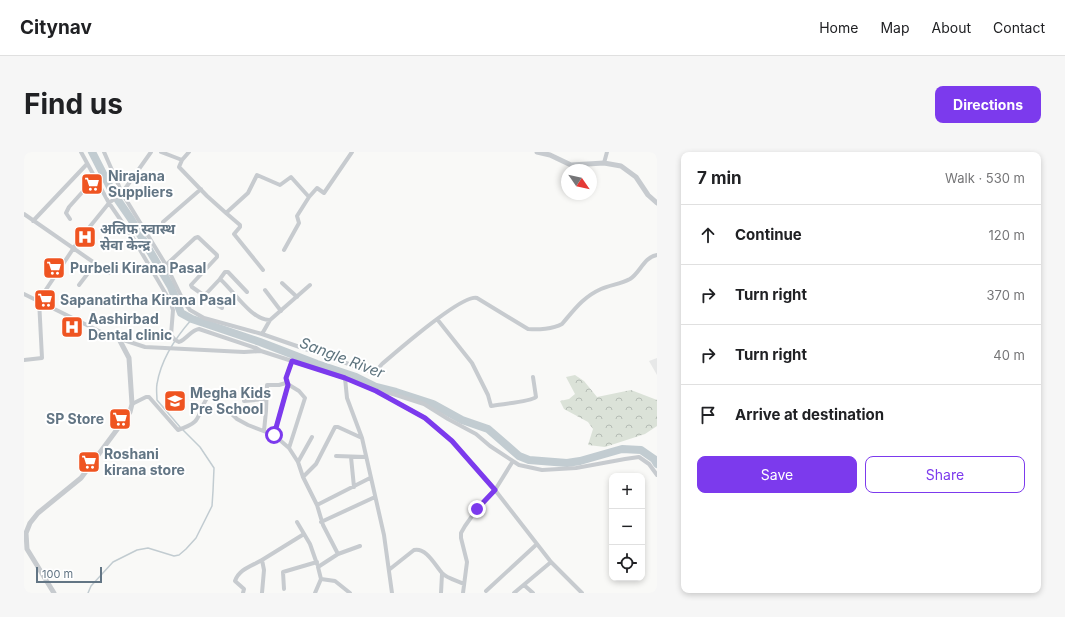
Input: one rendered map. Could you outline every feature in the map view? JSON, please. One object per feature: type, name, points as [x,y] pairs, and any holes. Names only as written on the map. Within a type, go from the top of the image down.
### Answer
[{"type":"street","points":[[81,152],[95,178],[133,238],[170,301],[173,310],[171,335],[175,340],[179,342],[182,341],[195,329],[199,329],[345,378],[376,391],[425,418],[452,441],[495,490],[551,562],[582,593]]},
{"type":"street","points":[[104,152],[121,194],[166,265],[184,302],[196,314],[204,318],[262,334],[372,372],[377,370],[382,364],[446,311],[474,297],[528,329],[537,330],[558,326],[562,324],[582,301],[602,289],[634,276],[647,260],[657,255]]},
{"type":"street","points":[[24,360],[42,358],[39,300],[86,231],[110,202],[121,194],[151,152]]},
{"type":"street","points":[[161,152],[182,160]]},
{"type":"street","points":[[189,152],[182,160],[179,167],[201,190],[240,225],[234,234],[263,270]]},
{"type":"street","points":[[284,250],[299,223],[296,216],[309,197],[317,188],[324,193],[352,152]]},
{"type":"street","points":[[537,152],[551,154],[571,165],[604,163],[621,166],[636,177],[648,195],[657,203]]},
{"type":"street","points":[[604,163],[607,152]]},
{"type":"street","points":[[33,221],[87,164]]},
{"type":"street","points":[[226,213],[248,193],[257,176],[280,185],[291,176],[309,197]]},
{"type":"street","points":[[70,218],[66,213],[68,207],[95,178]]},
{"type":"street","points":[[163,222],[201,190]]},
{"type":"street","points":[[25,216],[109,273]]},
{"type":"street","points":[[166,265],[195,238],[198,237],[202,240],[217,255],[217,257],[191,285],[222,308]]},
{"type":"street","points":[[79,285],[95,264]]},
{"type":"street","points":[[204,296],[225,272],[228,272],[247,292]]},
{"type":"street","points":[[220,279],[246,306],[262,319],[270,320]]},
{"type":"street","points":[[282,282],[297,297]]},
{"type":"street","points":[[262,334],[270,320],[310,284]]},
{"type":"street","points":[[265,290],[281,311]]},
{"type":"street","points":[[24,294],[39,300],[105,334],[146,347],[244,352],[261,351]]},
{"type":"street","points":[[436,319],[472,363],[491,406],[532,400],[536,397],[533,376]]},
{"type":"street","points":[[54,593],[27,549],[26,533],[30,523],[38,513],[81,478],[130,412],[132,404],[130,358],[119,339]]},
{"type":"street","points":[[274,435],[287,384],[286,378],[292,361]]},
{"type":"street","points":[[345,378],[347,398],[362,438],[384,535],[390,569],[392,593]]},
{"type":"street","points":[[264,431],[267,385],[287,384],[299,391],[304,398],[289,448]]},
{"type":"street","points":[[376,391],[393,394],[424,404],[448,420],[476,434],[490,446],[519,465],[542,470],[576,468],[625,458],[639,457],[649,464],[657,475]]},
{"type":"street","points":[[132,404],[149,397],[178,430],[190,426],[196,421],[204,402],[211,396],[237,419],[274,435],[289,448],[298,462],[303,477],[317,505],[321,522],[338,554]]},
{"type":"street","points":[[244,401],[266,399]]},
{"type":"street","points":[[303,477],[316,464],[335,427],[362,438]]},
{"type":"street","points":[[298,462],[312,437]]},
{"type":"street","points":[[336,456],[366,457]]},
{"type":"street","points":[[351,457],[354,487]]},
{"type":"street","points":[[463,593],[467,562],[461,533],[477,509],[495,490],[513,461]]},
{"type":"street","points":[[317,505],[370,478]]},
{"type":"street","points":[[321,522],[375,497]]},
{"type":"street","points":[[297,522],[310,544],[321,579],[315,593]]},
{"type":"street","points":[[243,593],[244,589],[235,581],[243,570],[304,534]]},
{"type":"street","points":[[486,591],[537,544]]},
{"type":"street","points":[[284,589],[283,572],[317,564],[360,546]]},
{"type":"street","points":[[390,569],[414,550],[418,549],[434,562],[442,574],[464,584]]},
{"type":"street","points":[[262,560],[264,570],[262,593]]},
{"type":"street","points":[[514,593],[551,562]]},
{"type":"street","points":[[441,593],[442,574]]},
{"type":"street","points":[[321,579],[335,581],[345,591],[350,593]]},
{"type":"street","points":[[524,585],[533,593]]},
{"type":"shaded area","points":[[657,358],[657,375],[649,361]]},
{"type":"green space","points":[[575,375],[584,381],[597,397],[631,390],[657,400],[657,426],[645,434],[605,447],[588,445],[593,429],[588,422],[564,409],[560,401],[569,399],[575,394],[566,377]]},
{"type":"waterway","name":"Sangle River","points":[[92,152],[113,193],[131,219],[171,287],[181,313],[192,319],[356,377],[376,387],[433,404],[462,420],[488,429],[519,456],[529,460],[567,463],[580,461],[622,449],[641,450],[654,459],[657,464]]},
{"type":"waterway","points":[[180,427],[157,400],[157,386],[162,366],[170,349],[180,333],[192,319]]},
{"type":"waterway","points":[[88,593],[91,586],[113,562],[137,550],[148,548],[174,556],[179,555],[196,538],[212,506],[214,468],[200,447],[183,430]]},
{"type":"place","name":"Nirajana Suppliers","points":[[92,184]]},
{"type":"place","name":"अलिफ स्वास्थ सेवा केन्द्र","points":[[85,237]]},
{"type":"place","name":"Purbeli Kirana Pasal","points":[[54,268]]},
{"type":"place","name":"Sapanatirtha Kirana Pasal","points":[[45,300]]},
{"type":"place","name":"Aashirbad Dental clinic","points":[[72,327]]},
{"type":"place","name":"Megha Kids Pre School","points":[[175,401]]},
{"type":"place","name":"SP Store","points":[[120,419]]},
{"type":"place","name":"Roshani kirana store","points":[[89,462]]},
{"type":"route","points":[[274,435],[288,385],[286,383],[286,378],[292,361],[345,378],[376,391],[425,418],[452,441],[495,490],[477,509]]}]
